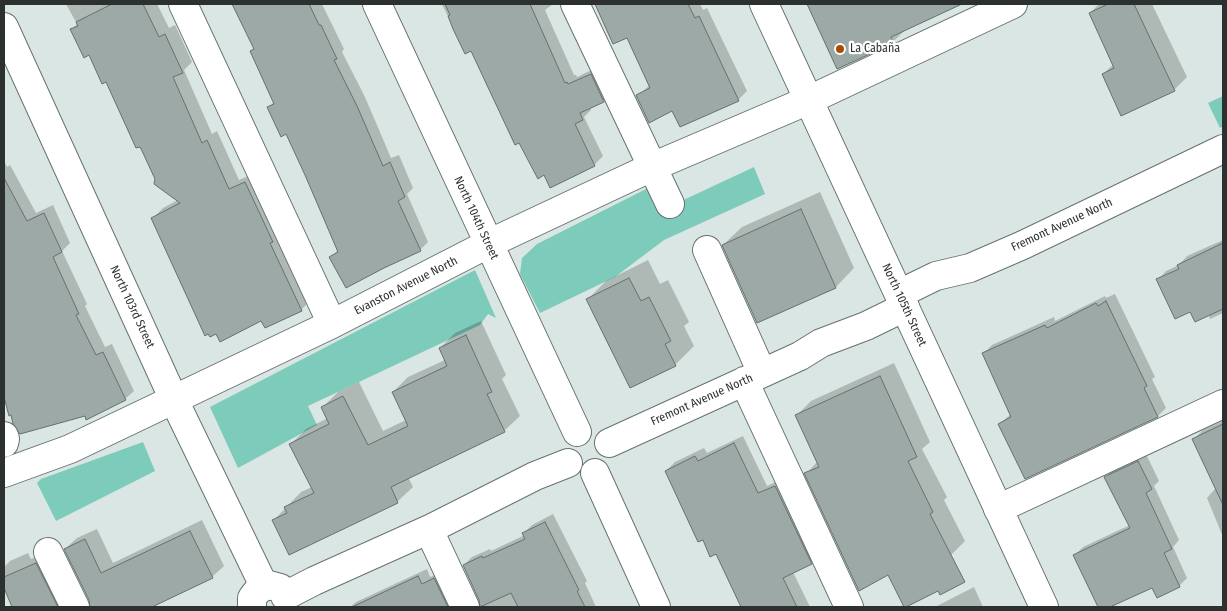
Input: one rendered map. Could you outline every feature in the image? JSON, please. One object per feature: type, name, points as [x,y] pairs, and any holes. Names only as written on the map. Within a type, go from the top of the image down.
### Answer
[{"type":"street","points":[[183,4],[332,324]]},
{"type":"street","name":"North 104th Street","points":[[377,4],[576,432]]},
{"type":"street","points":[[575,4],[670,204]]},
{"type":"street","name":"North 105th Street","points":[[764,4],[1044,607]]},
{"type":"street","name":"Evanston Avenue North","points":[[4,473],[70,449],[332,324],[488,244],[652,167],[809,100],[1013,4]]},
{"type":"street","name":"North 103rd Street","points":[[4,27],[174,400],[272,599]]},
{"type":"street","name":"Fremont Avenue North","points":[[609,443],[800,356],[821,344],[866,326],[936,276],[970,268],[1223,149]]},
{"type":"street","points":[[707,250],[753,377],[849,607]]},
{"type":"street","points":[[998,509],[1223,404]]},
{"type":"street","points":[[586,428],[594,429],[601,433],[609,443],[609,461],[605,467],[594,473],[583,475],[576,472],[568,464],[564,454],[568,440],[576,432],[586,428]]},
{"type":"street","points":[[4,436],[4,443]]},
{"type":"street","points":[[272,599],[429,530],[535,476],[568,464]]},
{"type":"street","points":[[594,473],[656,607]]},
{"type":"street","points":[[429,530],[465,607]]},
{"type":"street","points":[[48,552],[75,607]]},
{"type":"green space","points":[[1223,96],[1223,126],[1220,128],[1208,103]]},
{"type":"green space","points":[[754,167],[765,194],[664,240],[615,277],[540,313],[520,274],[522,258],[537,244],[650,187],[660,211]]},
{"type":"green space","points":[[475,270],[496,318],[488,314],[480,325],[308,406],[317,425],[238,468],[210,407]]},
{"type":"green space","points":[[143,442],[155,471],[56,521],[37,483],[41,479]]},
{"type":"building","points":[[112,4],[143,4],[159,37],[165,34],[183,73],[173,77],[202,143],[207,140],[229,189],[245,182],[273,242],[270,243],[302,311],[265,328],[261,321],[220,342],[216,334],[210,337],[208,334],[205,336],[151,218],[180,203],[154,184],[155,179],[143,153],[140,147],[136,148],[106,82],[102,84],[89,55],[84,58],[70,29],[78,26],[76,22]]},
{"type":"building","points":[[232,4],[309,4],[337,59],[334,60],[357,106],[383,166],[390,162],[405,197],[398,201],[421,251],[346,288],[329,257],[338,252],[286,134],[281,137],[267,107],[274,104],[250,51],[254,49]]},
{"type":"building","points":[[445,4],[530,4],[565,83],[567,82],[568,84],[591,74],[604,102],[580,113],[583,120],[575,124],[595,166],[550,188],[544,175],[538,179],[519,143],[515,145],[471,51],[465,54],[453,29]]},
{"type":"building","points":[[595,4],[688,4],[695,18],[699,16],[739,101],[680,127],[672,111],[649,123],[636,95],[650,88],[627,38],[613,44]]},
{"type":"building","points":[[807,4],[962,4],[891,37],[894,43],[837,69]]},
{"type":"building","points":[[1108,4],[1134,4],[1175,91],[1121,116],[1102,74],[1114,68],[1089,13]]},
{"type":"building","points":[[4,178],[27,221],[44,213],[62,252],[53,257],[79,314],[76,315],[96,355],[103,352],[126,400],[86,420],[85,416],[20,434],[13,424],[11,415],[9,416],[4,397]]},
{"type":"building","points":[[801,209],[836,288],[757,323],[722,245]]},
{"type":"building","points":[[1223,243],[1223,309],[1195,322],[1190,312],[1175,319],[1156,279],[1179,269],[1177,265]]},
{"type":"building","points":[[629,278],[641,301],[649,297],[671,341],[665,344],[676,366],[630,388],[586,299]]},
{"type":"building","points":[[1106,301],[1147,386],[1144,388],[1158,417],[1025,479],[998,424],[1011,417],[982,353],[1045,325],[1047,328],[1096,303],[1098,306]]},
{"type":"building","points":[[466,335],[492,392],[487,394],[505,432],[391,487],[398,503],[289,555],[272,520],[287,513],[284,507],[314,493],[289,444],[329,424],[321,407],[343,396],[368,445],[408,426],[392,392],[447,366],[439,348]]},
{"type":"building","points":[[880,376],[917,457],[908,461],[933,512],[930,514],[965,582],[940,595],[938,591],[906,607],[904,607],[888,575],[859,591],[804,473],[819,467],[795,415]]},
{"type":"building","points":[[1223,424],[1223,505],[1192,439]]},
{"type":"building","points":[[734,443],[758,493],[775,486],[812,564],[783,578],[797,607],[741,607],[716,554],[710,557],[703,540],[698,542],[665,471],[695,456],[698,461]]},
{"type":"building","points":[[1138,461],[1152,489],[1146,493],[1172,549],[1164,553],[1180,587],[1157,598],[1152,588],[1110,607],[1098,607],[1073,555],[1130,528],[1104,477]]},
{"type":"building","points":[[545,522],[579,590],[577,591],[585,607],[518,607],[511,593],[480,607],[479,600],[463,565],[525,539],[522,533]]},
{"type":"building","points":[[190,531],[213,578],[152,607],[90,607],[89,600],[64,549],[85,539],[101,573]]},
{"type":"building","points":[[36,563],[58,607],[12,607],[4,588],[4,577]]},
{"type":"building","points":[[418,576],[422,584],[434,578],[448,607],[352,607]]},
{"type":"place","name":"La Cabaña","points":[[840,49]]}]
